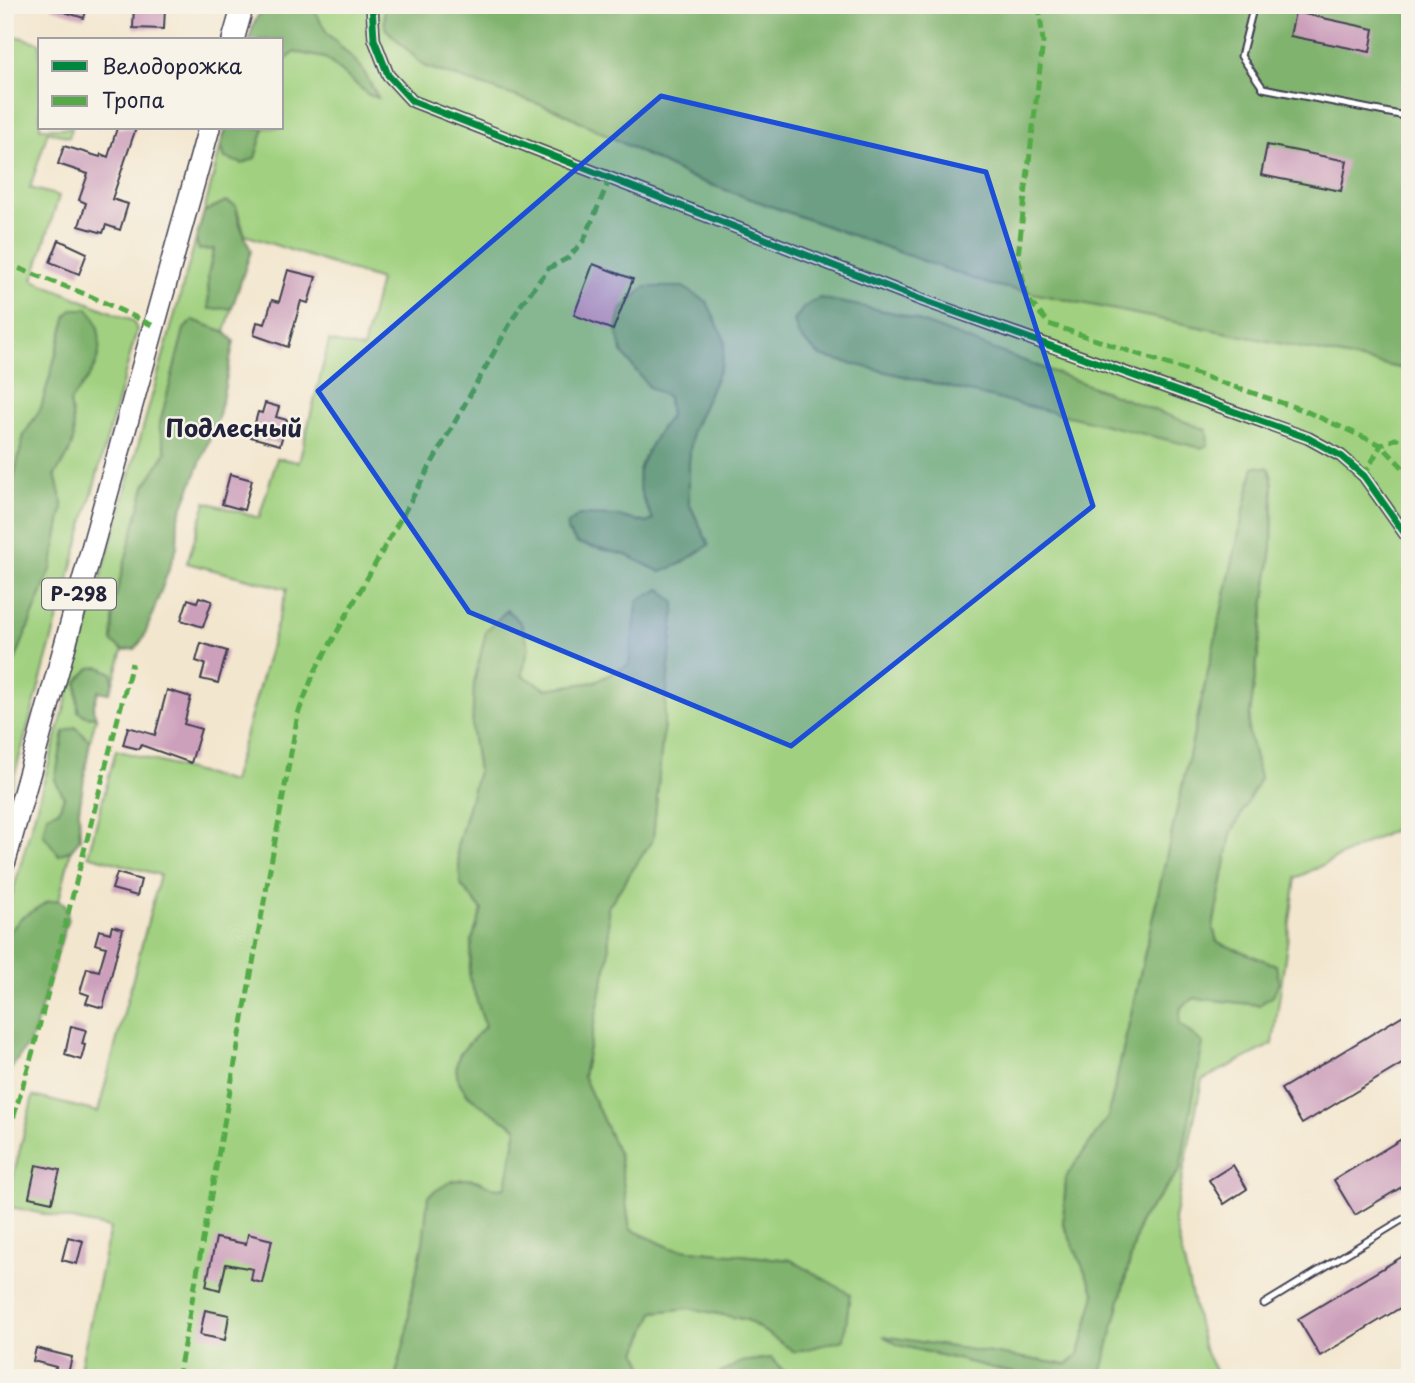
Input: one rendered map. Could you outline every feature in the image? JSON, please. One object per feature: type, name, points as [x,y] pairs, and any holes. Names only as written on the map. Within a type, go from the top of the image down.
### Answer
[{"type":"highway","points":[[234,38],[243,5]]},
{"type":"highway","name":"Р-298","points":[[5,861],[208,130]]},
{"type":"street","points":[[372,5],[374,38],[388,75],[412,101],[919,299],[1308,438],[1341,456],[1364,476],[1410,541]]},
{"type":"lane","points":[[1254,5],[1241,56],[1263,88],[1410,117]]},
{"type":"lane","points":[[1264,1304],[1410,1215]]},
{"type":"highlighted area","points":[[661,96],[986,172],[1093,506],[791,746],[469,612],[318,391]]},
{"type":"green space","points":[[279,5],[300,5],[314,10],[327,33],[361,67],[378,98],[369,95],[325,58],[295,52],[284,61],[284,38],[250,38],[257,17],[265,10]]},
{"type":"green space","points":[[300,5],[384,5],[385,28],[424,66],[560,111],[687,176],[988,284],[1410,370],[1410,822],[1296,878],[1273,1044],[1202,1080],[1174,1219],[1204,1349],[1219,1378],[1095,1378],[1102,1370],[1140,1221],[1180,1170],[1178,1024],[1181,1007],[1195,998],[1259,1005],[1276,965],[1217,942],[1213,927],[1231,834],[1260,778],[1248,730],[1272,547],[1273,484],[1269,468],[1254,466],[1108,1117],[1066,1177],[1063,1223],[1095,1294],[1079,1354],[1068,1365],[885,1337],[899,1345],[1034,1378],[790,1378],[771,1358],[741,1362],[712,1378],[669,1378],[646,1372],[637,1352],[654,1312],[690,1308],[747,1320],[795,1352],[791,1260],[671,1248],[630,1229],[619,1155],[583,1076],[609,954],[608,907],[653,839],[675,603],[638,600],[629,665],[595,682],[546,689],[522,675],[472,731],[478,771],[457,847],[461,885],[482,910],[472,940],[469,976],[485,1026],[460,1056],[466,1094],[517,1128],[506,1187],[493,1189],[477,1180],[423,1243],[411,1297],[407,1333],[395,1378],[78,1378],[110,1228],[6,1206],[33,1096],[98,1112],[160,875],[88,855],[116,750],[232,782],[287,589],[187,563],[206,502],[259,518],[277,458],[299,462],[329,341],[363,349],[380,280],[245,235],[236,206],[226,201],[204,212],[221,145],[225,158],[255,158],[263,130],[284,130],[284,61],[295,52],[325,58],[369,95],[378,97],[361,67],[327,33],[314,11]],"holes":[[[617,331],[722,364],[692,431],[689,503],[708,545],[661,572],[626,555],[577,543],[617,516],[647,523],[653,519],[643,500],[670,417],[668,397],[650,385],[635,370],[624,352]]]},
{"type":"green space","points":[[384,5],[1410,5],[1410,370],[988,284],[687,176],[560,111],[424,66],[385,28]]},
{"type":"green space","points":[[5,33],[38,42],[38,130],[71,130],[69,137],[48,131],[30,188],[59,196],[33,280],[133,321],[137,330],[5,810],[5,686],[51,569],[63,507],[55,474],[68,455],[73,440],[70,401],[96,364],[67,315],[41,408],[24,435],[5,514]]},
{"type":"green space","points":[[225,130],[263,130],[255,158],[243,164],[225,158],[221,145]]},
{"type":"green space","points":[[226,201],[236,206],[239,222],[251,251],[232,308],[209,309],[208,275],[214,249],[199,250],[196,239],[204,212]]},
{"type":"green space","points":[[196,239],[199,250],[214,249],[208,275],[209,309],[232,308],[225,332],[193,320],[159,426],[166,452],[145,486],[112,641],[123,650],[113,683],[112,673],[90,668],[77,682],[78,711],[86,716],[96,717],[90,741],[75,727],[55,779],[64,797],[59,810],[58,855],[71,850],[59,900],[47,902],[5,938],[5,920]]},
{"type":"green space","points":[[645,287],[683,287],[707,302],[725,341],[722,364],[692,431],[689,463],[689,503],[709,545],[680,564],[661,572],[626,555],[577,543],[567,531],[568,524],[579,515],[617,516],[647,523],[653,519],[640,490],[638,477],[652,442],[670,417],[668,397],[649,387],[622,352],[617,331],[621,310]]},
{"type":"green space","points":[[819,298],[900,314],[1207,430],[1208,445],[1201,448],[820,356],[799,336],[794,321],[804,307]]},
{"type":"green space","points":[[73,309],[88,309],[96,320],[100,342],[98,357],[91,373],[70,402],[73,440],[68,455],[55,474],[63,507],[51,569],[5,686],[5,514],[24,435],[41,408],[67,315]]},
{"type":"green space","points":[[193,320],[225,332],[234,341],[219,415],[178,519],[177,547],[144,637],[135,649],[123,650],[112,642],[114,602],[145,486],[166,452],[159,427],[184,329]]},
{"type":"green space","points":[[1254,466],[1269,468],[1273,484],[1272,547],[1248,730],[1260,778],[1231,834],[1213,927],[1217,942],[1276,965],[1279,981],[1273,996],[1259,1005],[1195,998],[1181,1007],[1179,1024],[1203,1043],[1180,1170],[1140,1221],[1102,1371],[1095,1378],[1034,1378],[899,1345],[883,1336],[1067,1365],[1079,1354],[1095,1294],[1063,1223],[1066,1177],[1108,1117]]},
{"type":"green space","points":[[661,589],[675,603],[653,839],[608,907],[609,954],[583,1076],[619,1155],[630,1229],[671,1248],[791,1260],[850,1294],[844,1340],[795,1352],[747,1320],[690,1308],[654,1312],[637,1352],[646,1372],[669,1378],[395,1378],[407,1333],[411,1297],[423,1243],[428,1196],[446,1184],[465,1179],[495,1188],[506,1187],[517,1128],[474,1100],[465,1091],[456,1069],[461,1052],[485,1026],[469,976],[472,940],[482,910],[461,885],[457,847],[478,771],[472,731],[474,683],[486,631],[507,610],[521,623],[529,647],[522,675],[546,689],[595,682],[629,665],[638,600]]},
{"type":"green space","points":[[100,667],[112,673],[113,683],[109,693],[98,691],[93,709],[96,717],[86,716],[78,711],[77,682],[90,668]]},
{"type":"green space","points":[[75,727],[90,741],[79,810],[80,839],[71,850],[59,855],[43,834],[47,815],[59,810],[64,797],[55,780],[64,732]]},
{"type":"green space","points":[[59,900],[66,905],[68,918],[33,1036],[5,1078],[5,938],[21,918],[47,902]]},
{"type":"green space","points":[[771,1358],[790,1378],[712,1378],[741,1362]]},
{"type":"building","points":[[51,5],[88,5],[84,18],[51,8]]},
{"type":"building","points":[[134,5],[165,7],[164,29],[133,28]]},
{"type":"building","points":[[1295,12],[1374,29],[1370,52],[1290,36]]},
{"type":"building","points":[[116,130],[135,130],[112,199],[128,204],[120,230],[106,225],[103,233],[79,226],[86,203],[79,200],[88,174],[58,164],[64,146],[108,157]]},
{"type":"building","points":[[1267,145],[1347,161],[1341,191],[1261,175]]},
{"type":"building","points":[[59,240],[87,253],[79,274],[50,262]]},
{"type":"building","points":[[593,264],[633,279],[613,330],[574,315]]},
{"type":"building","points":[[288,270],[316,277],[308,303],[301,301],[288,347],[254,335],[257,322],[265,324],[272,300],[279,302]]},
{"type":"building","points":[[265,403],[279,407],[276,417],[287,420],[280,445],[251,437],[258,412],[262,413]]},
{"type":"building","points":[[230,474],[252,480],[244,510],[222,504]]},
{"type":"building","points":[[199,597],[212,601],[203,627],[181,620],[188,599],[197,602]]},
{"type":"building","points":[[201,643],[227,651],[218,683],[201,679],[205,664],[196,661]]},
{"type":"building","points":[[167,690],[191,697],[184,724],[201,729],[191,763],[141,745],[139,749],[123,745],[128,727],[155,735]]},
{"type":"building","points":[[117,873],[141,880],[137,896],[112,889]]},
{"type":"building","points":[[112,926],[123,929],[103,1008],[86,1003],[89,995],[80,992],[87,968],[99,971],[106,947],[95,944],[99,930],[110,933]]},
{"type":"building","points":[[1410,1011],[1410,1059],[1302,1124],[1281,1089]]},
{"type":"building","points":[[71,1026],[86,1030],[81,1060],[65,1055]]},
{"type":"building","points":[[1410,1134],[1410,1182],[1355,1215],[1334,1180]]},
{"type":"building","points":[[36,1165],[60,1170],[52,1202],[29,1197]]},
{"type":"building","points":[[1233,1165],[1247,1189],[1224,1204],[1209,1180]]},
{"type":"building","points":[[248,1234],[272,1240],[262,1283],[251,1280],[253,1269],[226,1264],[220,1290],[206,1286],[216,1238],[246,1244]]},
{"type":"building","points":[[68,1237],[83,1241],[77,1264],[62,1260]]},
{"type":"building","points":[[1410,1252],[1410,1302],[1320,1356],[1298,1319]]},
{"type":"building","points":[[205,1310],[229,1315],[225,1340],[200,1335]]},
{"type":"building","points":[[36,1348],[72,1357],[67,1378],[53,1378],[56,1367],[33,1361]]},
{"type":"marked path","points":[[1039,5],[1043,42],[1018,256],[1027,298],[1049,324],[1303,410],[1381,445],[1410,475]]},
{"type":"marked path","points":[[178,1378],[298,714],[314,673],[520,306],[549,268],[568,258],[584,240],[610,178]]},
{"type":"marked path","points":[[5,263],[90,296],[154,326]]},
{"type":"marked path","points":[[1364,476],[1381,445],[1395,439],[1410,440]]},
{"type":"marked path","points":[[5,1146],[33,1051],[132,663]]},
{"type":"cycle path","points":[[372,5],[374,39],[388,75],[412,101],[919,299],[1308,438],[1341,456],[1364,476],[1410,541]]},
{"type":"district","name":"Подлесный","points":[[234,429]]}]
